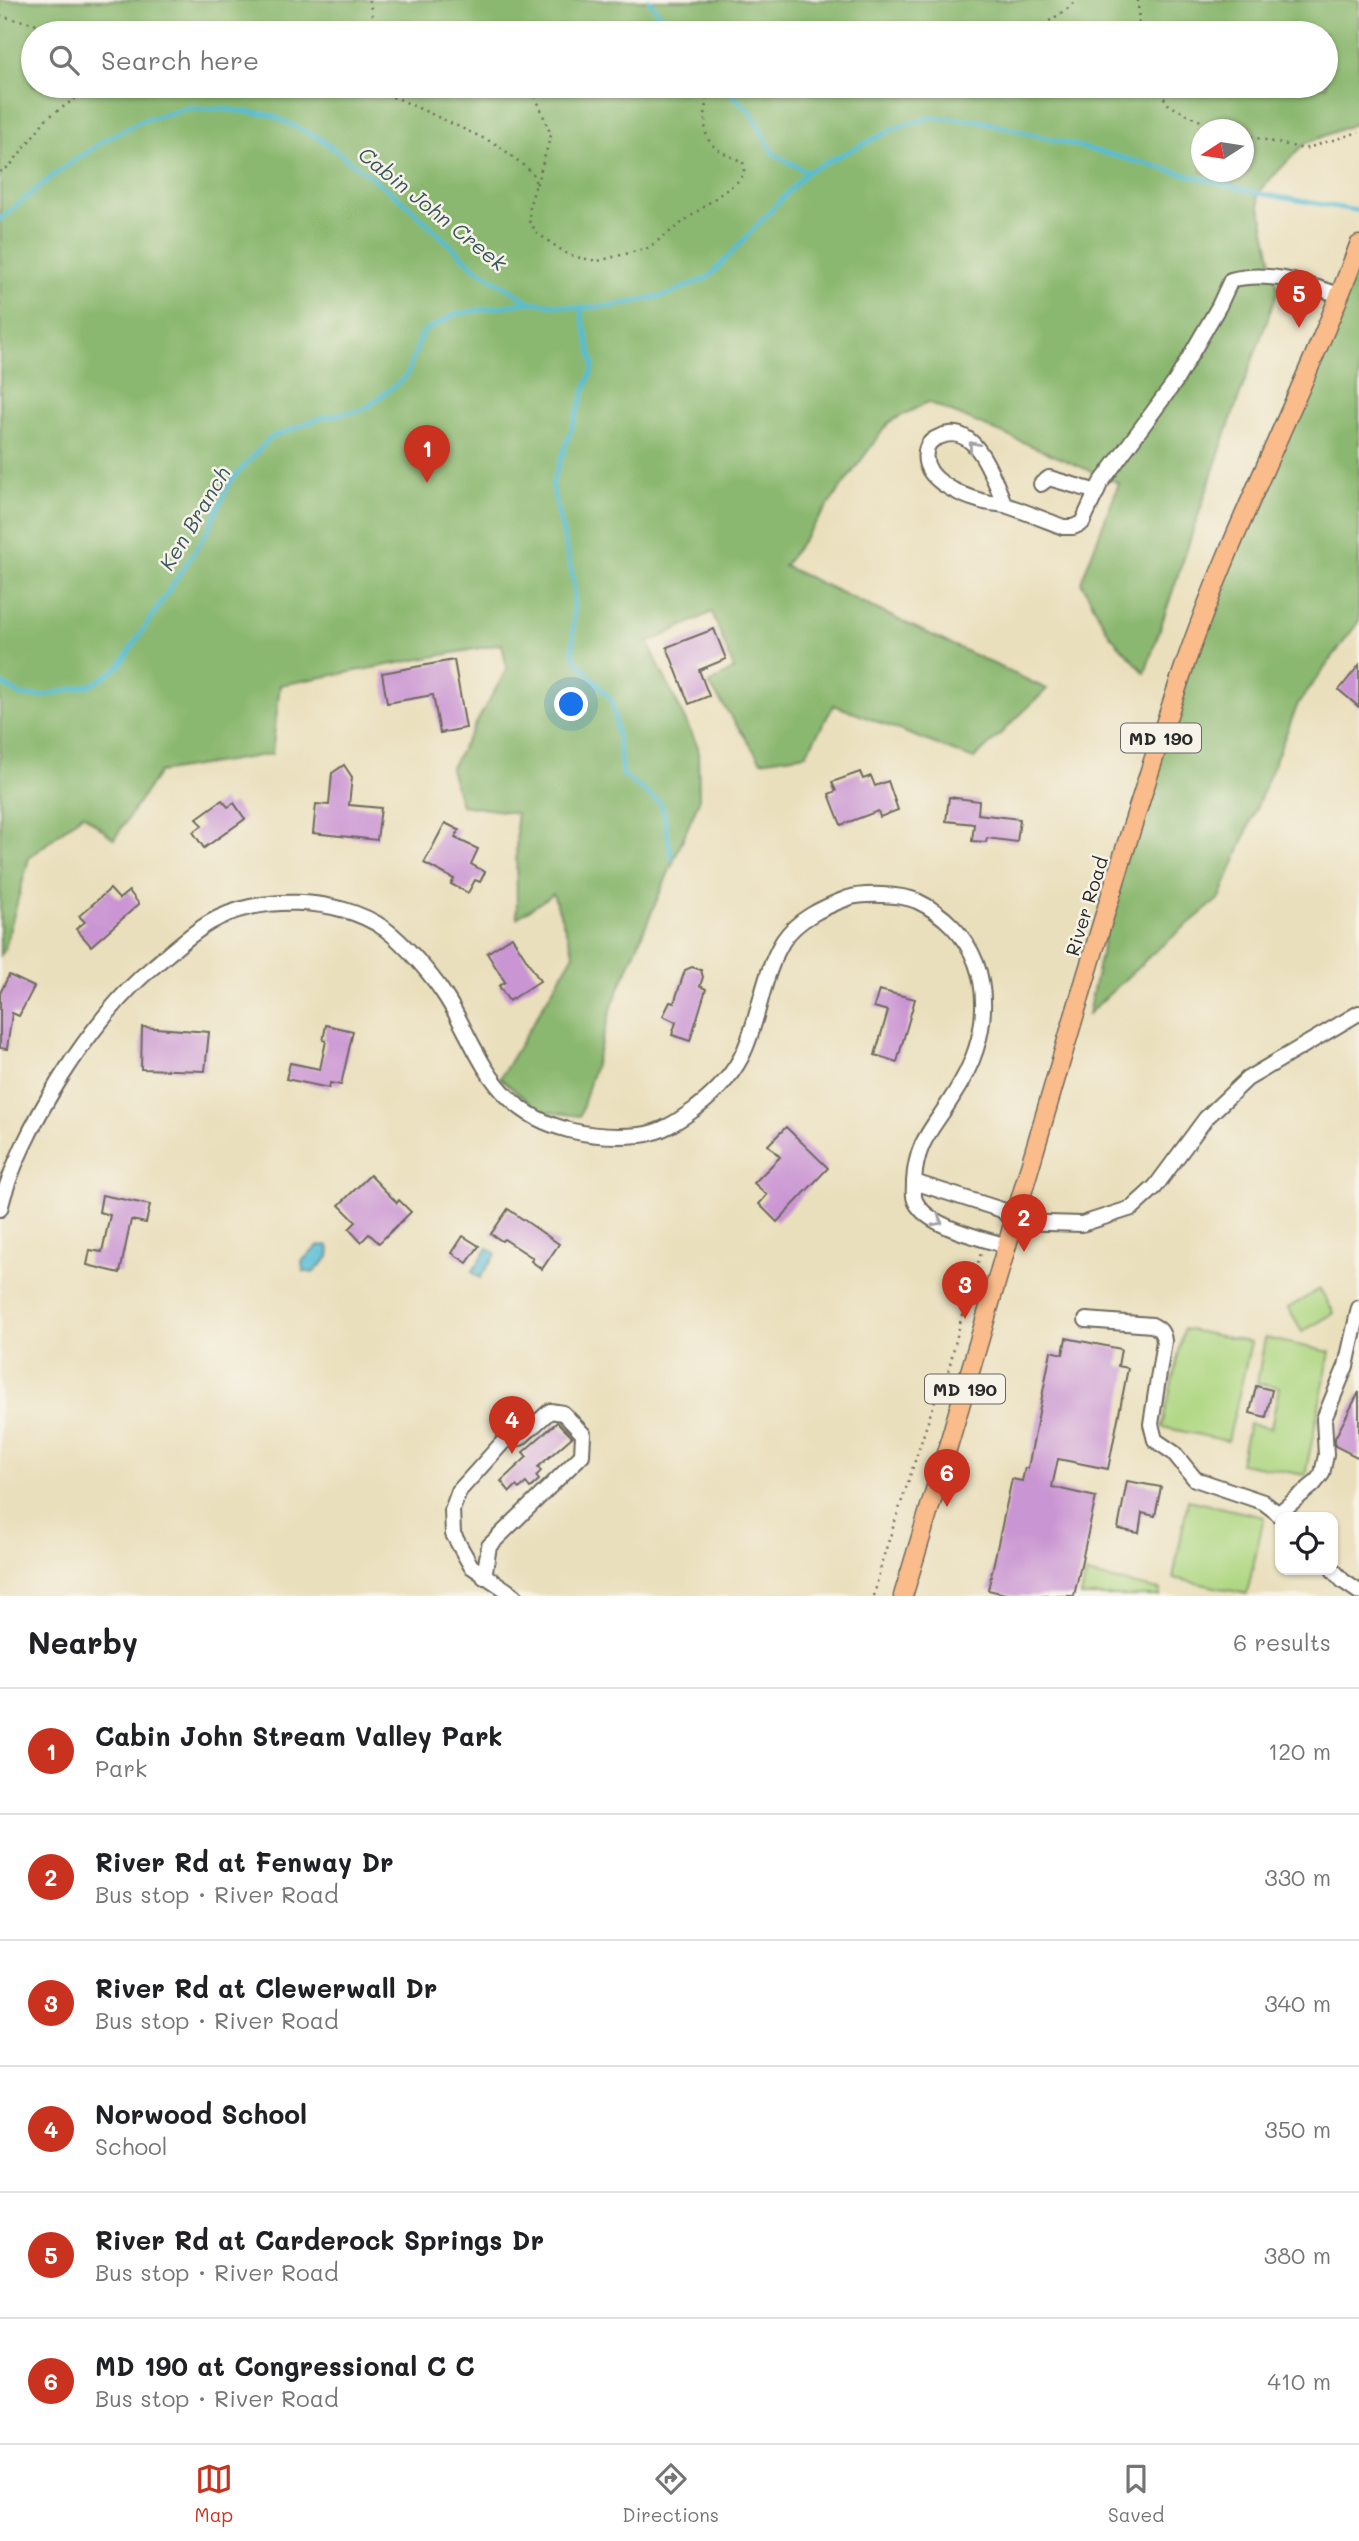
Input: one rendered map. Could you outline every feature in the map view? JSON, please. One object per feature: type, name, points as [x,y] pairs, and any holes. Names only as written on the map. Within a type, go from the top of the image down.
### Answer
[{"type":"main road","name":"River Road","points":[[903,1596],[1120,865],[1183,672],[1240,523],[1339,295],[1354,277],[1359,245]]},
{"type":"street","points":[[1005,505],[989,468],[967,437],[956,433],[945,434],[927,445],[925,456],[928,470],[943,484],[983,502],[1005,505],[1063,527],[1073,527],[1083,523],[1097,492],[1175,382],[1231,280],[1249,275],[1290,279],[1339,295]]},
{"type":"street","points":[[1041,484],[1049,478],[1097,492]]},
{"type":"street","points":[[0,1209],[31,1132],[58,1082],[100,1022],[145,974],[209,922],[246,906],[275,903],[316,904],[352,912],[384,929],[423,967],[446,995],[490,1077],[512,1101],[547,1124],[572,1132],[609,1137],[647,1135],[674,1124],[707,1100],[733,1071],[745,1049],[770,970],[785,937],[819,908],[860,894],[912,899],[942,916],[970,947],[982,981],[983,1021],[975,1052],[954,1095],[926,1136],[914,1161],[913,1198],[921,1212],[944,1225],[1006,1246]]},
{"type":"street","points":[[914,1182],[1002,1210],[1013,1222],[1082,1224],[1132,1208],[1155,1187],[1206,1118],[1247,1079],[1359,1013]]},
{"type":"street","points":[[1285,1512],[1322,1474],[1326,1455],[1323,1426],[1348,1358],[1359,1308]]},
{"type":"street","points":[[1086,1321],[1152,1325],[1159,1328],[1164,1340],[1151,1424],[1155,1440],[1174,1453],[1195,1479],[1263,1502],[1276,1512]]},
{"type":"street","points":[[461,1552],[489,1546],[582,1455],[583,1434],[563,1413],[550,1411],[520,1438],[504,1441],[459,1491],[452,1510],[453,1534],[461,1552],[471,1566],[515,1596]]},
{"type":"street","points":[[484,1577],[489,1546]]},
{"type":"street","points":[[1338,1575],[1359,1592]]},
{"type":"path","points":[[369,0],[372,21]]},
{"type":"path","points":[[1050,21],[1076,0]]},
{"type":"path","points":[[1138,0],[1139,21]]},
{"type":"path","points":[[0,16],[24,21]]},
{"type":"path","points":[[0,172],[10,166],[46,119],[76,98]]},
{"type":"path","points":[[395,98],[498,145],[533,173],[536,184],[533,198]]},
{"type":"path","points":[[536,98],[551,135],[530,204],[529,221],[537,233],[570,256],[598,261],[648,248],[741,178],[744,171],[743,162],[717,150],[704,133],[708,98]]},
{"type":"path","points":[[1164,98],[1169,105],[1196,119]]},
{"type":"path","points":[[1254,137],[1304,149],[1359,132]]},
{"type":"path","points":[[874,1596],[882,1561],[933,1404],[947,1377],[964,1307],[986,1239]]},
{"type":"green space","points":[[0,0],[1359,0],[1359,122],[1304,144],[1257,193],[1278,290],[1225,436],[1145,673],[1109,634],[1081,582],[1119,483],[928,402],[889,422],[784,566],[1047,689],[974,759],[834,705],[806,754],[761,761],[709,684],[734,669],[712,612],[648,643],[698,747],[699,801],[613,1003],[580,1116],[540,1111],[500,1078],[574,954],[553,894],[517,918],[516,813],[461,805],[450,769],[507,669],[502,644],[280,685],[272,754],[159,772],[114,839],[83,814],[29,858],[4,951],[0,956]]},
{"type":"green space","points":[[1359,263],[1359,621],[1298,704],[1220,898],[1154,952],[1088,1014],[1120,865],[1183,672]]},
{"type":"green space","points":[[1320,1289],[1334,1313],[1302,1332],[1288,1308]]},
{"type":"green space","points":[[1184,1329],[1251,1342],[1228,1441],[1162,1427]]},
{"type":"green space","points":[[1265,1338],[1330,1352],[1305,1475],[1240,1463],[1249,1424],[1271,1428],[1279,1387],[1257,1383]]},
{"type":"green space","points":[[1188,1500],[1264,1517],[1247,1594],[1173,1578]]},
{"type":"green space","points":[[1086,1574],[1160,1590],[1159,1596],[1081,1596]]},
{"type":"water","points":[[327,1245],[330,1249],[329,1257],[313,1273],[303,1271],[302,1261],[318,1246]]},
{"type":"water","points":[[488,1248],[496,1254],[480,1278],[472,1272]]},
{"type":"building","points":[[714,629],[726,659],[699,670],[709,696],[689,704],[667,647]]},
{"type":"building","points":[[454,660],[466,728],[440,733],[433,695],[387,703],[382,673]]},
{"type":"building","points":[[1359,665],[1359,707],[1339,690]]},
{"type":"building","points":[[344,765],[352,777],[349,805],[381,808],[377,840],[313,833],[316,804],[329,805],[332,773]]},
{"type":"building","points":[[860,772],[863,779],[871,776],[875,786],[888,781],[898,810],[880,817],[878,811],[841,825],[829,794],[836,791],[832,782]]},
{"type":"building","points":[[949,797],[979,801],[978,814],[1020,819],[1017,842],[987,838],[986,842],[972,841],[974,824],[946,821]]},
{"type":"building","points":[[222,800],[228,807],[234,803],[245,819],[204,848],[193,832],[202,826],[197,818]]},
{"type":"building","points":[[445,823],[459,830],[455,838],[478,849],[471,864],[485,872],[480,882],[475,880],[468,893],[451,884],[454,879],[424,863]]},
{"type":"building","points":[[110,889],[119,899],[129,891],[139,904],[91,946],[76,929],[85,922],[79,916]]},
{"type":"building","points":[[512,937],[540,981],[509,1001],[499,986],[505,982],[487,953]]},
{"type":"building","points":[[692,967],[701,970],[703,977],[700,986],[706,989],[690,1041],[672,1035],[676,1022],[663,1016],[670,1002],[674,1003],[685,970]]},
{"type":"building","points":[[9,975],[34,987],[19,1016],[12,1013],[7,1049],[0,1048],[0,993]]},
{"type":"building","points":[[879,990],[915,999],[897,1062],[875,1055],[888,1011],[874,1007]]},
{"type":"building","points":[[326,1025],[353,1031],[341,1085],[330,1083],[329,1088],[286,1079],[290,1063],[320,1069],[326,1041],[323,1040]]},
{"type":"building","points":[[142,1027],[209,1032],[205,1071],[141,1069]]},
{"type":"building","points":[[786,1127],[828,1168],[777,1222],[759,1204],[767,1195],[754,1183],[780,1157],[768,1145]]},
{"type":"building","points":[[370,1175],[397,1203],[399,1200],[411,1212],[379,1243],[369,1234],[361,1242],[349,1229],[356,1222],[339,1205]]},
{"type":"building","points":[[102,1195],[150,1205],[146,1223],[131,1220],[120,1273],[87,1265],[90,1250],[102,1252],[110,1215],[99,1212]]},
{"type":"building","points":[[508,1209],[559,1244],[542,1269],[531,1261],[533,1258],[504,1239],[502,1241],[491,1234]]},
{"type":"building","points":[[463,1236],[479,1246],[467,1263],[452,1253]]},
{"type":"building","points":[[1066,1338],[1121,1349],[1118,1366],[1128,1368],[1108,1469],[1058,1459],[1052,1487],[1096,1497],[1074,1596],[1014,1596],[988,1590],[1012,1479],[1022,1481],[1025,1468],[1028,1468],[1051,1351],[1063,1354]]},
{"type":"building","points":[[1256,1386],[1272,1390],[1266,1417],[1250,1413]]},
{"type":"building","points":[[1359,1392],[1359,1458],[1335,1446],[1335,1438]]},
{"type":"building","points":[[557,1422],[572,1437],[538,1467],[541,1471],[536,1476],[539,1480],[530,1488],[526,1483],[519,1489],[516,1486],[510,1492],[501,1481],[527,1457],[523,1452]]},
{"type":"building","points":[[1127,1481],[1161,1487],[1155,1516],[1142,1513],[1139,1533],[1118,1529]]},
{"type":"waterway","points":[[649,0],[664,21]]},
{"type":"waterway","points":[[736,98],[752,113],[774,154],[807,172]]},
{"type":"waterway","name":"Cabin John Creek","points":[[0,219],[59,171],[110,137],[143,120],[189,108],[271,115],[319,138],[403,201],[474,267],[530,302],[580,308],[614,306],[667,295],[709,277],[807,172],[896,128],[933,117],[981,121],[1257,193],[1359,211]]},
{"type":"waterway","name":"Ken Branch","points":[[0,683],[23,696],[43,696],[94,684],[119,667],[207,532],[230,482],[270,438],[321,418],[365,409],[406,377],[423,332],[456,314],[530,302]]},
{"type":"waterway","points":[[580,308],[594,365],[552,484],[574,583],[573,656],[612,701],[623,775],[662,805],[672,858]]},
{"type":"place","name":"River Rd at Carderock Springs Dr","points":[[1299,328]]},
{"type":"place","name":"Cabin John Stream Valley Park","points":[[427,483]]},
{"type":"place","name":"River Rd at Fenway Dr","points":[[1024,1252]]},
{"type":"place","name":"River Rd at Clewerwall Dr","points":[[965,1319]]},
{"type":"place","name":"Norwood School","points":[[512,1454]]},
{"type":"place","name":"MD 190 at Congressional C C","points":[[947,1507]]}]
